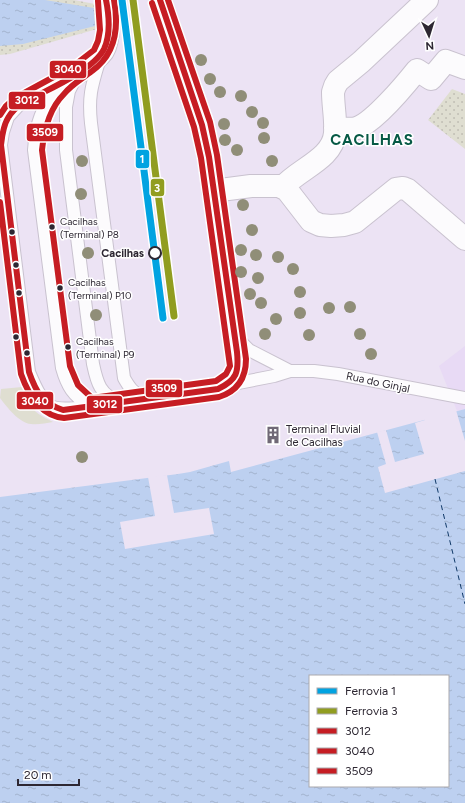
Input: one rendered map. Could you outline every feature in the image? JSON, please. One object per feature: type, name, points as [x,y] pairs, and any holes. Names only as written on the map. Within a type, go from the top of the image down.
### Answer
[{"type":"street","points":[[72,77],[91,63],[103,50],[108,32],[109,13],[106,0]]},
{"type":"street","points":[[120,402],[218,388],[227,385],[233,380],[237,371],[238,362],[209,157],[202,125],[160,0]]},
{"type":"street","points":[[283,187],[290,179],[326,154],[334,142],[336,128],[333,99],[335,86],[338,81],[362,62],[427,0]]},
{"type":"street","points":[[336,128],[356,128],[369,121],[405,85],[417,70],[431,79],[446,61],[465,68]]},
{"type":"street","points":[[213,191],[251,186],[283,187],[292,196],[311,221],[320,225],[331,226],[355,222],[396,189],[403,188],[408,190],[465,239]]},
{"type":"lane","points":[[103,50],[90,93],[89,105],[91,123],[124,378],[130,389],[146,398]]},
{"type":"lane","points":[[72,77],[66,107],[66,150],[93,364],[96,381],[103,392],[110,398],[120,402]]},
{"type":"lane","points":[[72,77],[50,98],[43,109],[36,129],[34,150],[62,368],[71,390],[79,400],[90,406]]},
{"type":"lane","points":[[72,77],[19,104],[8,117],[3,132],[1,145],[29,372],[40,395],[51,406],[63,410],[120,402]]},
{"type":"lane","name":"Rua do Ginjal","points":[[234,335],[249,350],[290,371]]},
{"type":"lane","name":"Rua do Ginjal","points":[[227,385],[274,376],[290,371],[314,371],[338,374],[465,398]]},
{"type":"shaded area","points":[[0,0],[74,0],[95,4],[97,29],[10,54],[0,55]]},
{"type":"shaded area","points":[[452,89],[465,94],[465,149],[428,120]]},
{"type":"shaded area","points":[[465,346],[465,409],[457,411],[439,366]]},
{"type":"shaded area","points":[[22,387],[30,405],[38,414],[53,422],[31,424],[22,421],[0,398],[1,389]]},
{"type":"water","points":[[0,0],[45,0],[94,8],[95,26],[23,44],[0,46]]},
{"type":"water","points":[[465,409],[465,803],[0,803],[0,497],[178,474],[229,461],[231,472]]},
{"type":"pier","points":[[456,410],[465,441],[465,471],[385,493],[378,467],[386,464],[377,432],[386,430],[395,462],[424,454],[415,423],[425,420],[424,418]]},
{"type":"pier","points":[[167,475],[174,513],[209,508],[214,534],[125,549],[120,522],[155,516],[148,477]]},
{"type":"ferry route","points":[[435,479],[465,604]]},
{"type":"rail line","name":"1","points":[[122,0],[163,318]]},
{"type":"rail line","name":"3","points":[[133,0],[174,316]]},
{"type":"transit line","name":"3012","points":[[106,0],[109,18],[108,37],[104,49],[99,56],[76,74],[58,85],[27,100],[14,109],[5,124],[1,145],[29,372],[34,385],[41,396],[50,404],[63,410],[218,389],[233,379],[237,370],[237,352],[209,157],[202,125],[160,0]]},
{"type":"transit line","name":"3509","points":[[114,0],[116,30],[111,48],[100,64],[70,87],[59,100],[48,120],[42,150],[70,366],[78,385],[92,398],[216,381],[226,374],[230,366],[201,158],[194,127],[152,3]]},
{"type":"transit line","name":"3040","points":[[0,202],[21,374],[31,396],[36,403],[48,413],[64,418],[219,397],[231,391],[240,383],[246,366],[246,359],[217,155],[210,122],[168,0]]},
{"type":"transit line","name":"3040","points":[[0,115],[6,106],[15,98],[72,67],[94,50],[98,41],[100,30],[98,1]]},
{"type":"place","name":"Cacilhas (Terminal) P8","points":[[52,227]]},
{"type":"place","name":"Cacilhas","points":[[155,253]]},
{"type":"place","name":"Cacilhas (Terminal) P10","points":[[60,288]]},
{"type":"place","name":"Cacilhas (Terminal) P9","points":[[68,347]]},
{"type":"place","name":"Terminal Fluvial de Cacilhas","points":[[273,435]]},
{"type":"district","name":"CACILHAS","points":[[372,140]]}]
